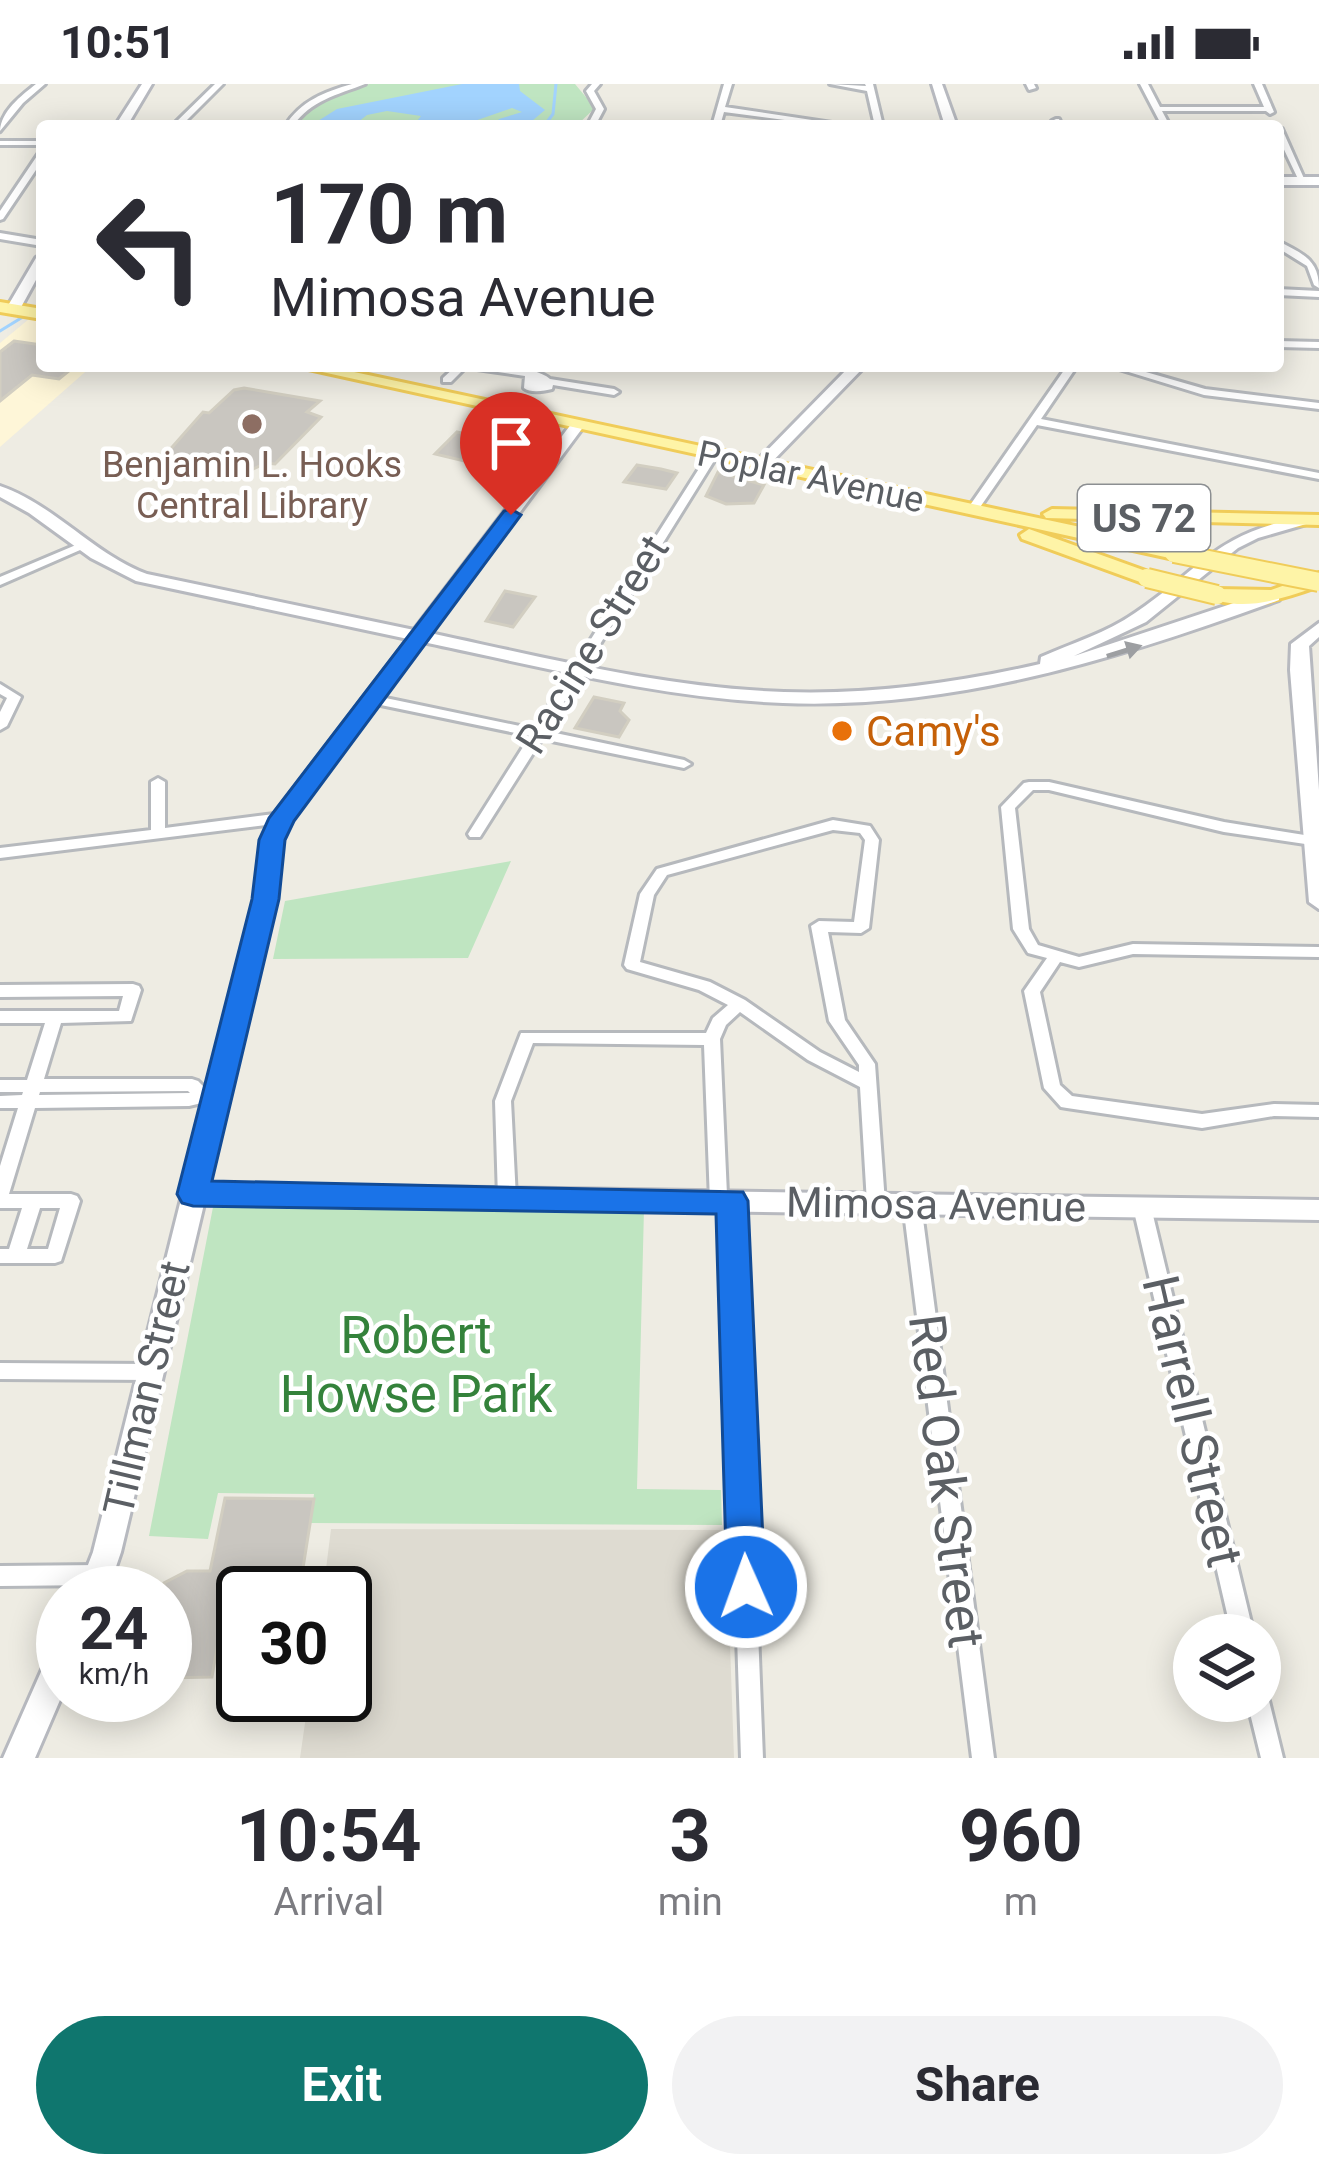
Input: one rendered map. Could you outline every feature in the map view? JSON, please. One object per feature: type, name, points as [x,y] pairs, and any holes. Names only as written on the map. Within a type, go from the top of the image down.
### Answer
[{"type":"main road","points":[[125,120],[147,84]]},
{"type":"main road","points":[[937,84],[949,120]]},
{"type":"main road","points":[[1284,182],[1319,181]]},
{"type":"main road","points":[[36,266],[6,308],[36,313]]},
{"type":"main road","name":"Poplar Avenue","points":[[330,372],[1319,581]]},
{"type":"main road","points":[[761,465],[853,372]]},
{"type":"main road","name":"Tillman Street","points":[[101,1566],[193,1194],[209,1094],[266,899],[272,840],[282,818],[376,700],[577,426]]},
{"type":"main road","points":[[0,491],[139,576],[421,637],[743,694],[830,698],[926,692],[1010,677],[1143,645],[1273,596]]},
{"type":"main road","name":"US 72","points":[[972,511],[1318,520]]},
{"type":"main road","name":"US 72","points":[[972,511],[1147,578],[1217,595],[1273,596],[1319,581]]},
{"type":"main road","points":[[1010,677],[1139,618],[1242,536],[1273,525],[1318,520]]},
{"type":"main road","points":[[1319,628],[1300,644],[1299,670],[1312,758],[1312,840],[1319,902]]},
{"type":"main road","name":"Mimosa Avenue","points":[[193,1194],[1319,1210]]},
{"type":"main road","points":[[19,1758],[36,1719]]},
{"type":"street","points":[[0,129],[20,101],[41,84]]},
{"type":"street","points":[[182,120],[219,84]]},
{"type":"street","points":[[292,120],[314,100],[361,84]]},
{"type":"street","points":[[579,84],[593,87],[600,109],[594,120]]},
{"type":"street","points":[[718,120],[728,84]]},
{"type":"street","points":[[834,84],[869,86],[878,120]]},
{"type":"street","points":[[1144,84],[1163,120]]},
{"type":"street","points":[[1258,84],[1273,120]]},
{"type":"street","points":[[722,109],[804,120]]},
{"type":"street","points":[[1158,109],[1268,109]]},
{"type":"street","points":[[1284,142],[1303,181]]},
{"type":"street","points":[[0,143],[36,143]]},
{"type":"street","points":[[0,218],[36,164]]},
{"type":"street","points":[[0,236],[36,242]]},
{"type":"street","points":[[1284,248],[1311,265],[1319,289],[1284,292]]},
{"type":"street","points":[[1284,344],[1319,345]]},
{"type":"street","points":[[447,380],[456,372]]},
{"type":"street","points":[[505,372],[529,377],[529,388],[544,390],[547,375],[614,392]]},
{"type":"street","points":[[972,511],[1068,372]]},
{"type":"street","points":[[1135,372],[1204,392],[1319,406]]},
{"type":"street","points":[[1033,421],[1319,476]]},
{"type":"street","name":"Racine Street","points":[[475,834],[712,456]]},
{"type":"street","points":[[0,581],[83,545]]},
{"type":"street","points":[[0,688],[14,697],[0,726]]},
{"type":"street","points":[[376,700],[684,764]]},
{"type":"street","points":[[158,782],[158,834]]},
{"type":"street","points":[[1312,840],[1224,827],[1067,789],[1029,786],[1008,807],[1021,929],[1033,949],[1079,962],[1133,949],[1319,952]]},
{"type":"street","points":[[0,854],[282,818]]},
{"type":"street","points":[[868,1084],[814,1056],[740,1004],[704,986],[632,965],[646,894],[662,872],[832,825],[865,830],[872,840],[861,928],[819,926],[837,1022],[867,1064],[876,1203]]},
{"type":"street","points":[[1055,958],[1032,991],[1052,1088],[1066,1102],[1202,1121],[1274,1110],[1319,1111]]},
{"type":"street","points":[[133,990],[125,1017],[2,1017],[7,991],[94,991],[133,990]]},
{"type":"street","points":[[86,1017],[94,991]]},
{"type":"street","points":[[740,1004],[719,1022],[712,1039],[725,1201],[752,1758]]},
{"type":"street","points":[[33,1201],[8,1256],[55,1256],[71,1201],[0,1197],[56,1017]]},
{"type":"street","points":[[507,1198],[503,1101],[527,1037],[712,1039]]},
{"type":"street","points":[[0,1086],[32,1094],[190,1100],[209,1094]]},
{"type":"street","points":[[0,1102],[32,1094]]},
{"type":"street","name":"Red Oak Street","points":[[911,1204],[983,1758]]},
{"type":"street","name":"Harrell Street","points":[[1142,1207],[1238,1614]]},
{"type":"street","points":[[0,1371],[151,1372]]},
{"type":"street","points":[[0,1576],[36,1579]]},
{"type":"street","points":[[1263,1722],[1272,1758]]},
{"type":"shaded area","points":[[29,319],[36,321],[36,372],[85,372],[0,447],[0,343]]},
{"type":"shaded area","points":[[331,1529],[726,1530],[734,1758],[300,1758],[305,1722],[372,1722],[372,1566],[326,1566]]},
{"type":"green space","points":[[369,84],[575,84],[595,108],[582,120],[298,120],[312,104]]},
{"type":"green space","points":[[511,861],[468,958],[273,959],[285,901]]},
{"type":"green space","name":"Robert Howse Park","points":[[214,1202],[644,1209],[637,1489],[721,1490],[722,1525],[310,1523],[314,1494],[218,1493],[208,1539],[149,1536]]},
{"type":"water","points":[[462,84],[519,84],[520,91],[545,110],[533,120],[498,120],[522,112],[512,108],[477,120],[418,120],[421,116],[387,111],[361,120],[320,120],[337,109]]},
{"type":"building","points":[[14,341],[36,344],[36,372],[68,372],[59,379],[32,375],[0,401],[0,352]]},
{"type":"building","name":"Benjamin L. Hooks Central Library","points":[[234,390],[320,401],[307,412],[321,417],[275,464],[249,471],[166,454],[203,412],[209,413]]},
{"type":"building","points":[[457,432],[491,440],[469,462],[435,454]]},
{"type":"building","points":[[637,465],[677,473],[666,489],[624,482]]},
{"type":"building","points":[[718,472],[764,485],[754,503],[726,504],[706,496]]},
{"type":"building","points":[[505,591],[535,597],[513,627],[486,621]]},
{"type":"building","points":[[594,697],[624,703],[620,711],[629,720],[619,737],[575,728]]},
{"type":"building","points":[[225,1498],[314,1499],[303,1566],[216,1566],[212,1677],[192,1677],[192,1571],[210,1571]]},
{"type":"waterway","points":[[548,120],[556,84]]},
{"type":"waterway","points":[[0,331],[26,315]]},
{"type":"place","name":"Benjamin L. Hooks Central Library","points":[[252,424]]},
{"type":"place","name":"Camy's","points":[[842,731]]},
{"type":"route","points":[[511,515],[376,700],[282,818],[272,840],[266,899],[193,1194],[732,1201],[746,1587]]}]
